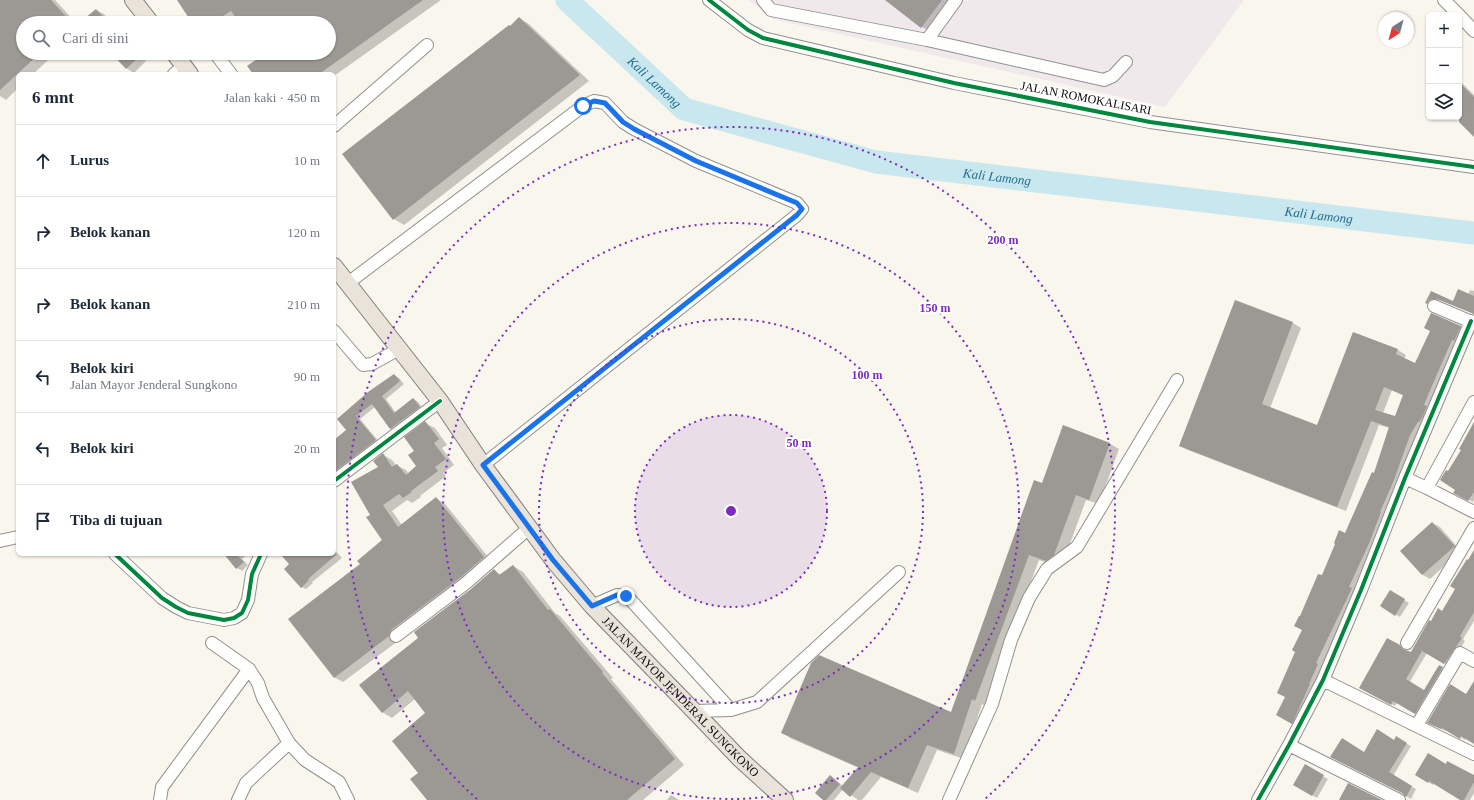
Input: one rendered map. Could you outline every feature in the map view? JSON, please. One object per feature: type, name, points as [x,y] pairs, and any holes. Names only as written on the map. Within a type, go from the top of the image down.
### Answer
[{"type":"main road","points":[[133,0],[146,16]]},
{"type":"main road","points":[[177,60],[182,71]]},
{"type":"main road","name":"JALAN MAYOR JENDERAL SUNGKONO","points":[[336,268],[440,401],[483,465],[553,560],[592,606],[739,758],[785,800]]},
{"type":"street","name":"JALAN ROMOKALISARI","points":[[709,0],[748,30],[763,38],[954,83],[1150,122],[1473,166]]},
{"type":"street","points":[[763,0],[771,10],[927,40],[1104,80],[1113,76],[1126,62]]},
{"type":"street","points":[[927,40],[956,0]]},
{"type":"street","points":[[1444,0],[1456,12]]},
{"type":"street","points":[[1462,18],[1474,31]]},
{"type":"street","points":[[336,124],[427,45]]},
{"type":"street","points":[[220,60],[229,72]]},
{"type":"street","points":[[348,283],[583,106],[594,101],[605,103],[623,122],[634,129],[696,161],[797,203],[802,209],[797,215],[483,465]]},
{"type":"street","points":[[1261,799],[1323,680],[1361,590],[1405,478],[1473,322],[1434,306]]},
{"type":"street","points":[[336,333],[363,365],[372,364],[399,349]]},
{"type":"street","points":[[949,800],[992,704],[1012,640],[1029,598],[1047,569],[1077,547],[1177,380]]},
{"type":"street","points":[[336,479],[440,401]]},
{"type":"street","points":[[1427,488],[1474,402]]},
{"type":"street","points":[[1405,478],[1473,510]]},
{"type":"street","points":[[396,636],[466,583],[529,528]]},
{"type":"street","points":[[1407,643],[1474,528]]},
{"type":"street","points":[[0,541],[16,537]]},
{"type":"street","points":[[117,556],[162,598],[176,607],[188,613],[224,620],[234,618],[242,613],[248,600],[252,574],[260,556]]},
{"type":"street","points":[[694,711],[731,710],[757,702],[899,572]]},
{"type":"street","points":[[592,606],[617,595],[626,596],[731,710]]},
{"type":"street","points":[[212,643],[249,669],[258,683],[263,698],[289,743],[305,760],[339,782],[348,800]]},
{"type":"street","points":[[1417,725],[1460,653],[1474,661]]},
{"type":"street","points":[[160,800],[162,787],[249,669]]},
{"type":"street","points":[[1323,680],[1474,754]]},
{"type":"street","points":[[238,800],[246,783],[289,743]]},
{"type":"street","points":[[1289,745],[1399,800]]},
{"type":"shaded area","points":[[749,0],[1244,0],[1165,107],[773,19]]},
{"type":"building","points":[[0,0],[51,0],[66,16],[16,16],[16,60],[32,60],[19,72],[16,72],[16,75],[0,90]]},
{"type":"building","points":[[177,0],[423,0],[322,72],[252,72],[247,66],[256,60],[336,60],[336,16],[235,16],[231,11],[223,16],[187,16]]},
{"type":"building","points":[[885,0],[942,0],[921,28]]},
{"type":"building","points":[[96,9],[102,16],[88,16]]},
{"type":"building","points":[[519,17],[580,75],[393,220],[342,154],[509,25],[510,26]]},
{"type":"building","points":[[118,60],[136,60],[126,69]]},
{"type":"building","points":[[1462,85],[1474,97],[1474,137],[1459,122],[1459,120],[1462,120]]},
{"type":"building","points":[[1458,289],[1474,296],[1474,314],[1437,299],[1429,300],[1427,304],[1425,303],[1431,291],[1453,301]]},
{"type":"building","points":[[1235,300],[1293,322],[1262,404],[1317,425],[1353,332],[1398,349],[1396,354],[1415,363],[1430,331],[1424,328],[1431,313],[1461,326],[1454,341],[1452,340],[1428,395],[1424,405],[1427,406],[1423,416],[1410,435],[1370,541],[1349,587],[1352,588],[1316,663],[1318,664],[1292,724],[1276,715],[1285,697],[1277,693],[1295,652],[1292,650],[1302,630],[1294,626],[1300,616],[1318,574],[1322,575],[1335,544],[1334,543],[1339,530],[1345,533],[1372,472],[1374,473],[1389,427],[1371,421],[1337,507],[1179,446]],"holes":[[[1384,387],[1403,395],[1395,416],[1375,410]]]},
{"type":"building","points":[[394,374],[400,381],[382,396],[394,413],[413,398],[420,407],[390,429],[372,404],[356,416],[376,440],[336,470],[336,438],[346,430],[337,419],[368,392]]},
{"type":"building","points":[[425,421],[439,439],[434,443],[446,459],[435,467],[438,471],[411,491],[412,492],[403,498],[399,494],[383,505],[398,527],[436,497],[484,557],[461,577],[391,630],[389,636],[334,678],[288,619],[360,564],[357,561],[382,540],[366,517],[370,515],[351,482],[378,467],[373,461],[383,453],[392,467],[397,464],[406,475],[416,466],[408,455],[414,451],[404,437]]},
{"type":"building","points":[[1474,422],[1474,492],[1468,501],[1453,493],[1455,490],[1440,480],[1446,470],[1448,471],[1461,450],[1459,449]]},
{"type":"building","points":[[1063,425],[1110,443],[1089,500],[1076,495],[1054,555],[1046,561],[1029,555],[975,701],[972,699],[954,754],[927,745],[908,788],[871,772],[850,797],[840,788],[858,767],[781,733],[811,663],[819,655],[951,712],[1034,480],[1042,483]]},
{"type":"building","points":[[1432,522],[1455,546],[1422,575],[1400,551]]},
{"type":"building","points":[[1474,550],[1474,612],[1460,636],[1462,638],[1444,664],[1422,651],[1406,679],[1424,690],[1439,665],[1443,667],[1415,714],[1393,701],[1391,705],[1359,688],[1387,638],[1400,645],[1403,649],[1411,652],[1429,620],[1431,621],[1438,608],[1442,611],[1455,589],[1450,586]]},
{"type":"building","points":[[226,556],[238,556],[244,562],[236,569]]},
{"type":"building","points":[[282,556],[335,556],[308,579],[309,580],[301,588],[284,569],[289,564]]},
{"type":"building","points":[[513,565],[548,610],[550,609],[675,759],[627,800],[427,800],[410,779],[418,773],[392,741],[425,713],[408,691],[382,713],[359,685],[418,638],[414,632],[471,589],[494,569],[499,575]]},
{"type":"building","points":[[1390,590],[1405,599],[1395,616],[1380,606]]},
{"type":"building","points":[[1474,681],[1474,744],[1461,736],[1460,739],[1442,728],[1441,729],[1427,723],[1450,684],[1466,694]]},
{"type":"building","points":[[1377,729],[1394,740],[1396,736],[1407,743],[1389,772],[1412,786],[1406,797],[1402,793],[1330,757],[1342,738],[1364,752]]},
{"type":"building","points":[[1428,753],[1446,764],[1447,761],[1474,775],[1474,782],[1464,800],[1460,800],[1429,781],[1428,783],[1415,775]]},
{"type":"building","points":[[1305,764],[1324,775],[1312,796],[1293,785]]},
{"type":"building","points":[[830,775],[840,784],[826,800],[823,800],[815,793]]},
{"type":"building","points":[[1348,783],[1382,800],[1339,800]]},
{"type":"waterway","name":"Kali Lamong","points":[[567,0],[684,109],[876,162],[1474,233]]},
{"type":"cycle path","points":[[709,0],[748,30],[763,38],[954,83],[1150,122],[1474,167]]},
{"type":"cycle path","points":[[1258,800],[1323,680],[1471,321]]},
{"type":"cycle path","points":[[336,479],[440,401]]},
{"type":"cycle path","points":[[117,556],[162,598],[176,607],[188,613],[224,620],[234,618],[242,613],[248,600],[252,574],[260,556]]},
{"type":"route","points":[[583,106],[594,101],[605,103],[623,122],[634,129],[696,161],[797,203],[802,209],[797,215],[483,465],[553,560],[592,606],[617,595],[626,596]]}]
